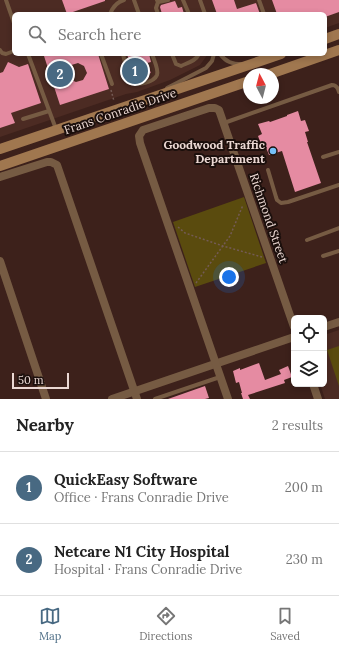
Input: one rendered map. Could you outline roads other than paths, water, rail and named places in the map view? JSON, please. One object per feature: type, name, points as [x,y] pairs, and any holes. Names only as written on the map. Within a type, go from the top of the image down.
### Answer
[{"type":"main road","points":[[327,38],[339,34]]},
{"type":"main road","points":[[327,54],[339,50]]},
{"type":"main road","name":"Frans Conradie Drive","points":[[0,149],[276,56]]},
{"type":"main road","points":[[279,71],[322,56]]},
{"type":"main road","name":"Frans Conradie Drive","points":[[0,166],[243,83]]},
{"type":"street","name":"Richmond Street","points":[[216,364],[140,143],[139,136],[145,129],[209,108],[220,110],[291,318]]},
{"type":"street","points":[[0,177],[47,162],[57,165],[136,395]]},
{"type":"street","points":[[0,261],[46,399]]},
{"type":"street","points":[[327,326],[339,322]]},
{"type":"street","points":[[112,399],[136,395],[216,364],[291,338]]},
{"type":"street","points":[[216,364],[228,399]]},
{"type":"street","points":[[314,387],[318,399]]},
{"type":"lane","points":[[6,0],[12,16]]},
{"type":"lane","points":[[111,12],[117,2],[124,0]]},
{"type":"lane","points":[[134,0],[138,12]]},
{"type":"lane","points":[[158,12],[156,6],[157,1],[168,0]]},
{"type":"lane","points":[[183,0],[188,12]]},
{"type":"lane","points":[[200,0],[204,12]]},
{"type":"lane","points":[[259,0],[263,12]]},
{"type":"lane","points":[[0,50],[4,54],[12,52]]},
{"type":"lane","points":[[28,56],[56,130]]},
{"type":"lane","points":[[102,56],[112,84]]},
{"type":"lane","points":[[124,56],[132,82],[144,84],[153,80],[158,74],[153,56]]},
{"type":"lane","points":[[173,56],[176,64],[181,66],[198,56]]},
{"type":"lane","points":[[142,101],[203,70],[210,64],[214,56]]},
{"type":"lane","points":[[222,56],[226,61],[233,64],[262,61]]},
{"type":"lane","points":[[224,123],[332,85],[339,88]]},
{"type":"lane","points":[[22,119],[49,111]]},
{"type":"lane","points":[[323,157],[339,152]]},
{"type":"lane","points":[[268,170],[277,200],[281,202],[288,202],[339,185]]},
{"type":"lane","points":[[308,240],[339,228]]},
{"type":"lane","points":[[323,256],[339,251]]},
{"type":"lane","points":[[156,399],[220,378]]},
{"type":"place","name":"QuickEasy Software","points":[[135,71]]},
{"type":"place","name":"Netcare N1 City Hospital","points":[[60,74]]},
{"type":"place","name":"Goodwood Traffic Department","points":[[273,151]]}]
